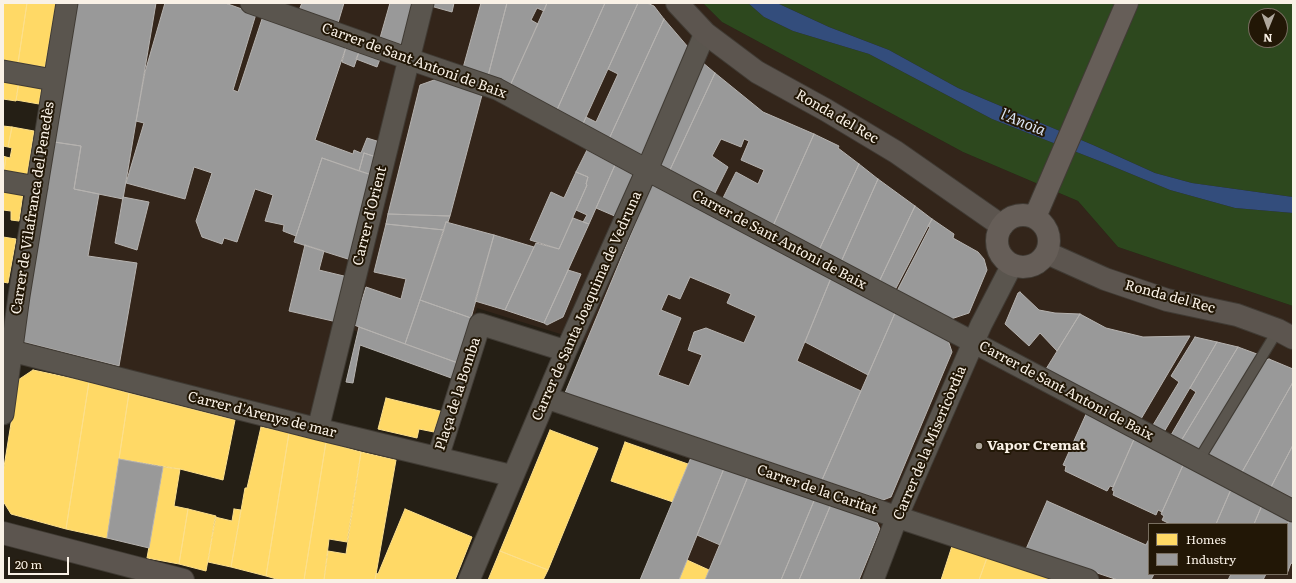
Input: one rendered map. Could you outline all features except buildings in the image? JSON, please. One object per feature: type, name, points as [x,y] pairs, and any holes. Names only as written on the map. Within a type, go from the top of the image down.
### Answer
[{"type":"main road","points":[[1035,217],[1127,3]]},
{"type":"main road","points":[[1026,215],[1035,217],[1041,221],[1048,233],[1050,240],[1047,253],[1041,261],[1032,266],[1022,268],[1012,265],[1001,255],[997,241],[998,233],[1008,220],[1016,216],[1026,215]]},
{"type":"street","name":"Carrer de Vilafranca del Penedès","points":[[3,410],[12,351],[11,295],[37,187],[53,80],[67,3]]},
{"type":"street","name":"Carrer de Sant Antoni de Baix","points":[[252,3],[290,10],[409,59],[497,89],[974,343],[1293,510]]},
{"type":"street","name":"Carrer d'Orient","points":[[318,429],[424,3]]},
{"type":"street","name":"Ronda del Rec","points":[[677,3],[705,33],[757,72],[826,110],[896,152],[1002,226]]},
{"type":"street","name":"Carrer de Santa Joaquima de Vedruna","points":[[469,580],[512,476],[647,170],[705,33]]},
{"type":"street","points":[[3,71],[53,80]]},
{"type":"street","points":[[3,182],[37,187]]},
{"type":"street","name":"Ronda del Rec","points":[[1047,253],[1105,279],[1167,300],[1237,315],[1286,334]]},
{"type":"street","name":"Carrer de la Misericòrdia","points":[[873,580],[897,517],[981,325],[1012,265]]},
{"type":"street","name":"Plaça de la Bomba","points":[[438,457],[480,324],[566,351]]},
{"type":"street","name":"Carrer d'Arenys de mar","points":[[12,351],[318,429],[512,476]]},
{"type":"street","name":"Carrer de la Caritat","points":[[547,398],[1088,580]]},
{"type":"street","points":[[3,533],[183,580]]},
{"type":"lane","points":[[1198,461],[1286,334]]},
{"type":"shaded area","points":[[73,3],[703,3],[722,22],[963,152],[1078,201],[1118,247],[1293,306],[1293,580],[1105,580],[903,514],[877,580],[644,580],[690,459],[556,413],[586,342],[477,308],[462,368],[350,329],[324,419],[20,342]]},
{"type":"green space","points":[[703,3],[748,3],[764,17],[793,31],[869,54],[992,119],[1170,190],[1235,208],[1293,213],[1293,306],[1118,247],[1078,201],[963,152],[722,22]]},
{"type":"green space","points":[[777,3],[1293,3],[1293,197],[1192,183],[1155,173],[958,88],[889,50],[829,27]]},
{"type":"water","name":"l'Anoia","points":[[748,3],[777,3],[829,27],[889,50],[958,88],[1155,173],[1192,183],[1293,197],[1293,213],[1235,208],[1170,190],[992,119],[869,54],[793,31],[764,17]]},
{"type":"place","name":"Vapor Cremat","points":[[979,446]]}]
